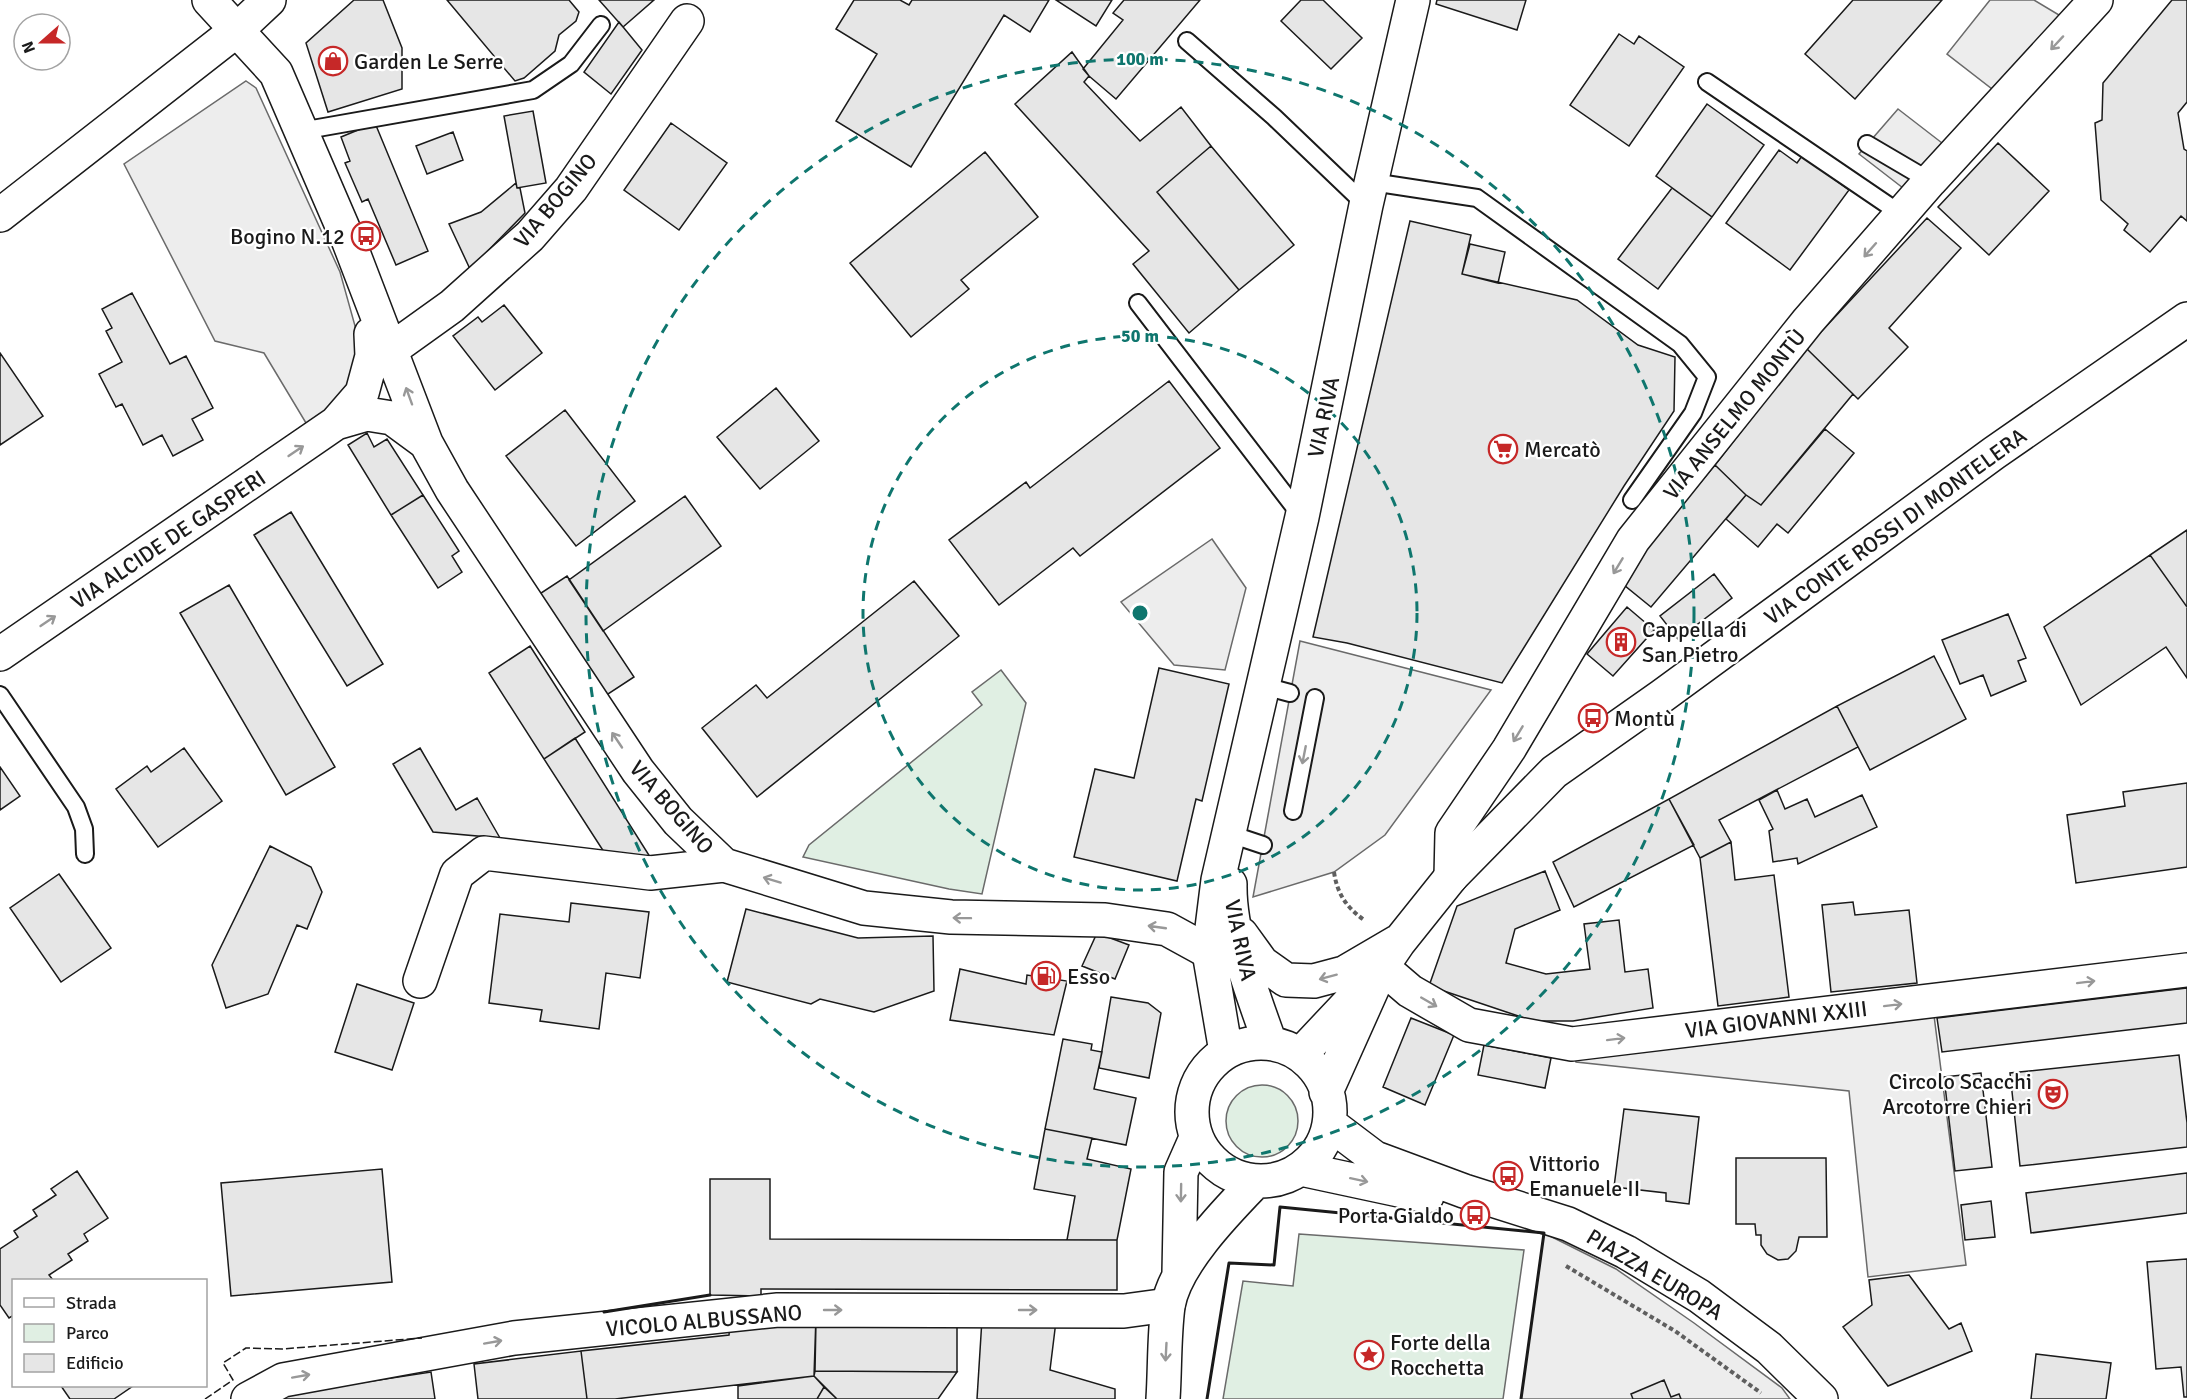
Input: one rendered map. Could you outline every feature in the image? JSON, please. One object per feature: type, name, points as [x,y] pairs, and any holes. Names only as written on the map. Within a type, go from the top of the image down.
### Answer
[{"type":"street","points":[[209,0],[276,74],[301,131]]},
{"type":"street","points":[[0,214],[237,30],[269,0]]},
{"type":"street","name":"VIA RIVA","points":[[1250,1046],[1209,952],[1218,880],[1230,834],[1277,690],[1302,517],[1369,193],[1413,0]]},
{"type":"street","name":"VIA ANSELMO MONTÙ","points":[[1451,878],[1452,833],[1509,749],[1633,540],[1634,503],[1808,321],[1930,181],[2097,0]]},
{"type":"street","name":"VIA BOGINO","points":[[687,21],[571,189],[530,237],[452,306],[382,353],[452,490],[638,771],[678,821],[724,865],[864,908],[951,917],[1104,920],[1167,929],[1209,952]]},
{"type":"street","name":"VIA ALCIDE DE GASPERI","points":[[0,654],[336,423],[362,393],[382,353],[370,315],[366,291],[349,242],[301,131]]},
{"type":"street","name":"VIA CONTE ROSSI DI MONTELERA","points":[[1300,1055],[1390,955],[1451,878],[1554,772],[1662,696],[1994,453],[2187,319]]},
{"type":"street","name":"VIA ALCIDE DE GASPERI","points":[[336,423],[367,414],[392,418],[426,442]]},
{"type":"street","name":"VIA RIVA","points":[[1230,834],[1229,899],[1248,981],[1250,1046]]},
{"type":"street","points":[[420,981],[457,874],[484,853],[650,873],[724,865]]},
{"type":"street","points":[[1235,926],[1262,963],[1286,980],[1314,981],[1344,973],[1390,955]]},
{"type":"street","name":"VIA CONTE ROSSI DI MONTELERA","points":[[1326,1092],[1390,955]]},
{"type":"street","name":"VIA GIOVANNI XXIII","points":[[1390,955],[1410,992],[1469,1025],[1572,1044],[2187,970]]},
{"type":"street","points":[[1250,1046],[1286,1047],[1300,1055],[1319,1075],[1329,1101],[1330,1124],[1318,1151],[1302,1169],[1280,1180],[1255,1182],[1231,1175],[1210,1160],[1196,1138],[1191,1105],[1203,1074],[1250,1046]]},
{"type":"street","name":"PIAZZA EUROPA","points":[[1330,1124],[1375,1158],[1464,1191],[1568,1224],[1626,1252],[1699,1296],[1769,1348],[1821,1399]]},
{"type":"street","points":[[1163,1399],[1168,1305],[1179,1273],[1181,1172],[1196,1138]]},
{"type":"street","name":"PIAZZA EUROPA","points":[[1302,1169],[1430,1196],[1464,1191]]},
{"type":"street","points":[[1179,1273],[1226,1212],[1255,1182]]},
{"type":"street","name":"VICOLO ALBUSSANO","points":[[248,1399],[257,1392],[283,1380],[514,1338],[778,1310],[1124,1311],[1168,1305]]},
{"type":"lane","points":[[301,131],[533,90],[571,64],[601,25]]},
{"type":"lane","points":[[1187,41],[1274,117],[1369,193],[1477,198],[1680,344],[1707,377],[1693,412],[1634,503]]},
{"type":"lane","points":[[1707,82],[1901,214]]},
{"type":"lane","points":[[1867,144],[1930,181]]},
{"type":"lane","points":[[1138,303],[1302,517]]},
{"type":"lane","points":[[0,695],[76,807],[84,829],[85,854]]},
{"type":"lane","points":[[1293,811],[1315,699]]},
{"type":"lane","points":[[1230,834],[1263,845]]},
{"type":"path","points":[[1334,872],[1335,883],[1343,900],[1354,913],[1370,924]]},
{"type":"path","points":[[1568,1224],[1563,1264],[1675,1331],[1768,1399]]},
{"type":"green space","points":[[1001,670],[1026,703],[982,894],[803,857],[809,845],[982,705],[972,692]]},
{"type":"green space","points":[[1262,1085],[1282,1091],[1292,1101],[1298,1121],[1292,1141],[1282,1151],[1262,1157],[1242,1151],[1232,1141],[1226,1121],[1232,1101],[1242,1091]]},
{"type":"green space","points":[[1299,1234],[1524,1250],[1503,1399],[1223,1399],[1243,1281],[1293,1286]]},
{"type":"shaded area","points":[[1990,0],[2034,0],[2074,24],[2005,99],[1947,54]]},
{"type":"shaded area","points":[[246,81],[256,88],[340,272],[357,333],[358,365],[349,385],[309,428],[264,353],[215,341],[124,164]]},
{"type":"shaded area","points":[[1898,109],[1955,153],[1916,198],[1859,154]]},
{"type":"shaded area","points":[[1212,539],[1246,588],[1225,670],[1174,665],[1121,602]]},
{"type":"shaded area","points":[[1300,641],[1491,690],[1385,835],[1334,872],[1253,897]]},
{"type":"shaded area","points":[[1932,1000],[1966,1265],[1868,1277],[1849,1091],[1576,1062],[1572,1044]]},
{"type":"shaded area","points":[[1544,1233],[1616,1269],[1782,1388],[1790,1399],[1521,1399]]},
{"type":"building","points":[[354,0],[383,0],[402,48],[402,89],[328,112],[306,43]]},
{"type":"building","points":[[447,0],[569,0],[579,12],[576,21],[559,35],[555,51],[524,78],[515,81]]},
{"type":"building","points":[[599,0],[654,0],[623,27]]},
{"type":"building","points":[[854,0],[900,0],[909,5],[912,0],[1049,0],[1030,32],[1004,15],[911,167],[836,121],[877,54],[836,29]]},
{"type":"building","points":[[1056,0],[1112,0],[1096,26]]},
{"type":"building","points":[[1124,0],[1200,0],[1116,99],[1083,69],[1123,20],[1113,13]]},
{"type":"building","points":[[1301,0],[1323,0],[1362,38],[1331,69],[1281,21]]},
{"type":"building","points":[[1437,0],[1526,0],[1517,30],[1436,4]]},
{"type":"building","points":[[1853,0],[1942,0],[1855,99],[1805,54]]},
{"type":"building","points":[[2172,0],[2187,0],[2187,102],[2178,113],[2184,149],[2187,151],[2187,221],[2181,216],[2150,252],[2124,230],[2128,224],[2101,200],[2095,123],[2102,120],[2103,83]]},
{"type":"building","points":[[619,22],[642,50],[611,94],[584,72]]},
{"type":"building","points":[[1619,34],[1634,44],[1639,36],[1684,67],[1629,146],[1570,105]]},
{"type":"building","points":[[1072,52],[1089,76],[1084,82],[1140,141],[1181,107],[1211,146],[1157,192],[1239,290],[1189,333],[1133,264],[1149,251],[1015,104]]},
{"type":"building","points":[[1707,104],[1764,145],[1712,217],[1656,176]]},
{"type":"building","points":[[533,111],[546,183],[517,188],[504,116]]},
{"type":"building","points":[[375,123],[428,251],[396,265],[368,199],[362,202],[345,163],[350,161],[341,137]]},
{"type":"building","points":[[671,123],[727,163],[679,230],[624,190]]},
{"type":"building","points":[[453,132],[463,160],[427,174],[416,146]]},
{"type":"building","points":[[1998,143],[2049,191],[1989,255],[1938,207]]},
{"type":"building","points":[[1211,146],[1294,245],[1239,290],[1157,192]]},
{"type":"building","points":[[1779,150],[1797,163],[1802,156],[1849,190],[1790,270],[1726,223]]},
{"type":"building","points":[[985,152],[1038,217],[961,280],[969,289],[911,337],[850,263]]},
{"type":"building","points":[[516,183],[517,188],[520,188],[525,213],[470,269],[449,224],[481,212]]},
{"type":"building","points":[[1672,188],[1712,217],[1658,289],[1618,259]]},
{"type":"building","points":[[1927,218],[1961,248],[1889,328],[1908,347],[1858,399],[1806,348]]},
{"type":"building","name":"Mercatò","points":[[1410,221],[1471,235],[1462,274],[1577,300],[1638,345],[1675,357],[1674,411],[1624,486],[1502,683],[1347,643],[1313,637]]},
{"type":"building","points":[[1470,244],[1505,252],[1498,283],[1462,274]]},
{"type":"building","points":[[132,293],[170,364],[186,356],[213,408],[192,419],[203,440],[173,456],[162,435],[143,445],[122,404],[116,407],[99,374],[122,362],[106,331],[112,328],[102,309]]},
{"type":"building","points":[[504,305],[542,353],[495,390],[453,336],[478,317],[482,322]]},
{"type":"building","points":[[1806,348],[1853,394],[1761,505],[1746,495],[1715,465]]},
{"type":"building","points":[[0,353],[43,416],[0,445]]},
{"type":"building","points":[[1169,381],[1220,448],[1080,556],[1073,548],[999,605],[949,540],[1026,482],[1030,488]]},
{"type":"building","points":[[776,388],[819,441],[760,489],[717,437]]},
{"type":"building","points":[[565,410],[635,501],[576,546],[506,456]]},
{"type":"building","points":[[1825,429],[1854,453],[1788,533],[1777,524],[1758,547],[1726,519],[1746,495],[1761,505]]},
{"type":"building","points":[[367,433],[374,447],[387,439],[423,495],[391,515],[348,445]]},
{"type":"building","points":[[1715,465],[1746,495],[1651,607],[1624,585],[1642,552]]},
{"type":"building","points":[[423,495],[459,551],[452,556],[462,572],[438,588],[391,515]]},
{"type":"building","points":[[685,496],[721,546],[603,631],[569,580]]},
{"type":"building","points":[[291,512],[383,664],[347,686],[254,535]]},
{"type":"building","points":[[2187,530],[2187,678],[2166,647],[2081,705],[2044,627]]},
{"type":"building","points":[[2187,530],[2187,607],[2150,555]]},
{"type":"building","points":[[1714,574],[1732,598],[1678,639],[1660,616]]},
{"type":"building","points":[[567,576],[634,677],[605,696],[538,595]]},
{"type":"building","points":[[914,581],[959,636],[757,797],[702,728],[756,685],[767,698]]},
{"type":"building","points":[[229,585],[335,767],[286,795],[180,613]]},
{"type":"building","name":"Cappella di San Pietro","points":[[1627,607],[1654,630],[1613,676],[1587,654]]},
{"type":"building","points":[[2008,614],[2026,658],[2018,661],[2026,681],[1991,696],[1983,675],[1960,684],[1942,640]]},
{"type":"building","points":[[530,646],[585,732],[544,759],[489,673]]},
{"type":"building","points":[[1934,656],[1966,719],[1870,770],[1837,706]]},
{"type":"building","points":[[1159,668],[1229,684],[1202,801],[1196,799],[1177,881],[1074,857],[1095,769],[1134,778]]},
{"type":"building","points":[[1837,706],[1858,747],[1719,820],[1731,842],[1700,858],[1669,799]]},
{"type":"building","points":[[575,738],[652,860],[604,852],[544,759]]},
{"type":"building","points":[[184,748],[222,801],[158,847],[116,789],[147,766],[151,772]]},
{"type":"building","points":[[420,748],[456,810],[477,798],[500,838],[433,832],[393,764]]},
{"type":"building","points":[[0,767],[20,796],[0,810]]},
{"type":"building","points":[[2187,783],[2187,867],[2076,883],[2067,815],[2125,806],[2123,792]]},
{"type":"building","points":[[1777,790],[1785,809],[1807,799],[1815,817],[1862,795],[1877,827],[1798,864],[1797,858],[1773,862],[1769,831],[1773,829],[1759,800]]},
{"type":"building","points":[[1669,799],[1694,845],[1574,907],[1553,862]]},
{"type":"building","points":[[1731,842],[1735,880],[1774,875],[1789,997],[1718,1006],[1700,858]]},
{"type":"building","points":[[270,846],[311,867],[322,892],[307,929],[297,925],[268,994],[226,1008],[212,965]]},
{"type":"building","points":[[1545,871],[1560,910],[1515,929],[1506,963],[1546,974],[1590,969],[1584,924],[1619,920],[1625,972],[1648,969],[1653,1008],[1573,1021],[1533,1021],[1429,986],[1457,906]]},
{"type":"building","points":[[59,874],[111,948],[61,982],[10,908]]},
{"type":"building","points":[[1853,902],[1855,915],[1909,910],[1917,983],[1831,992],[1822,905]]},
{"type":"building","points":[[571,903],[649,912],[640,978],[606,973],[599,1029],[540,1021],[542,1010],[489,1003],[500,914],[569,922]]},
{"type":"building","points":[[746,909],[858,938],[933,936],[934,991],[874,1012],[820,999],[811,1004],[727,982]]},
{"type":"building","points":[[1097,933],[1129,945],[1115,979],[1082,966]]},
{"type":"building","points":[[960,969],[1026,984],[1027,975],[1067,981],[1054,1035],[950,1020]]},
{"type":"building","points":[[357,984],[414,1003],[392,1070],[335,1052]]},
{"type":"building","points":[[2187,988],[2187,1023],[1942,1052],[1937,1018]]},
{"type":"building","points":[[1111,997],[1148,1003],[1161,1013],[1149,1078],[1099,1068]]},
{"type":"building","points":[[1411,1018],[1454,1035],[1425,1105],[1383,1087]]},
{"type":"building","points":[[1063,1039],[1092,1044],[1091,1050],[1102,1052],[1094,1089],[1136,1098],[1126,1145],[1045,1129]]},
{"type":"building","points":[[1484,1045],[1551,1058],[1545,1088],[1478,1075]]},
{"type":"building","points":[[2179,1055],[2187,1123],[2187,1147],[2020,1166],[2010,1073]]},
{"type":"building","points":[[1981,1073],[1992,1167],[1955,1171],[1944,1077]]},
{"type":"building","points":[[1624,1109],[1699,1117],[1689,1204],[1666,1201],[1666,1193],[1614,1187]]},
{"type":"building","points":[[1045,1129],[1092,1138],[1087,1159],[1131,1169],[1117,1240],[1067,1240],[1075,1196],[1034,1189]]},
{"type":"building","points":[[1736,1158],[1826,1158],[1827,1237],[1799,1237],[1796,1251],[1788,1259],[1778,1260],[1767,1254],[1761,1245],[1761,1235],[1756,1235],[1755,1224],[1736,1224]]},
{"type":"building","points":[[382,1169],[392,1282],[231,1296],[221,1183]]},
{"type":"building","points":[[77,1171],[108,1218],[84,1234],[88,1241],[68,1254],[72,1260],[49,1275],[52,1279],[12,1279],[12,1316],[9,1318],[0,1305],[0,1249],[18,1237],[14,1231],[37,1216],[33,1210],[56,1195],[51,1189]]},
{"type":"building","points":[[2187,1173],[2187,1213],[2031,1233],[2026,1193]]},
{"type":"building","points":[[710,1179],[770,1179],[770,1239],[1117,1240],[1117,1290],[761,1289],[761,1296],[710,1295]]},
{"type":"building","points":[[1991,1201],[1995,1237],[1965,1240],[1961,1205]]},
{"type":"building","points":[[2187,1259],[2187,1397],[2184,1397],[2181,1367],[2156,1369],[2147,1262]]},
{"type":"building","points":[[1909,1275],[1949,1329],[1961,1323],[1972,1351],[1888,1386],[1843,1327],[1872,1305],[1869,1280]]},
{"type":"building","points":[[816,1316],[814,1376],[615,1399],[587,1399],[581,1351],[729,1335],[730,1322]]},
{"type":"building","points":[[982,1319],[1056,1321],[1050,1370],[1115,1389],[1115,1399],[977,1399]]},
{"type":"building","points":[[816,1321],[957,1323],[957,1372],[815,1371]]},
{"type":"building","points":[[581,1351],[587,1399],[478,1399],[474,1364]]},
{"type":"building","points":[[2036,1354],[2111,1363],[2106,1399],[2031,1399]]},
{"type":"building","points":[[815,1371],[957,1372],[938,1399],[837,1399],[814,1376]]},
{"type":"building","points":[[431,1372],[435,1399],[272,1399],[280,1395]]},
{"type":"building","points":[[814,1376],[824,1387],[817,1399],[738,1399],[738,1386]]},
{"type":"building","points":[[1664,1380],[1671,1397],[1679,1394],[1681,1399],[1633,1399],[1631,1394]]},
{"type":"building","points":[[62,1387],[132,1387],[114,1399],[70,1399]]},
{"type":"building","points":[[824,1387],[837,1399],[817,1399]]},
{"type":"fence","points":[[205,1399],[233,1380],[223,1363],[246,1348],[282,1349],[422,1338]]},
{"type":"wall","points":[[1207,1399],[1229,1263],[1274,1265],[1280,1207],[1544,1233],[1521,1399]]},
{"type":"wall","points":[[604,1312],[710,1295]]},
{"type":"place","name":"Garden Le Serre","points":[[333,61]]},
{"type":"place","name":"Bogino N.12","points":[[366,236]]},
{"type":"place","name":"Mercatò","points":[[1503,449]]},
{"type":"place","name":"Cappella di San Pietro","points":[[1621,642]]},
{"type":"place","name":"Montù","points":[[1593,718]]},
{"type":"place","name":"Esso","points":[[1046,976]]},
{"type":"place","name":"Circolo Scacchi Arcotorre Chieri","points":[[2053,1094]]},
{"type":"place","name":"Vittorio Emanuele II","points":[[1508,1176]]},
{"type":"place","name":"Porta Gialdo","points":[[1475,1215]]},
{"type":"place","name":"Forte della Rocchetta","points":[[1369,1355]]}]
